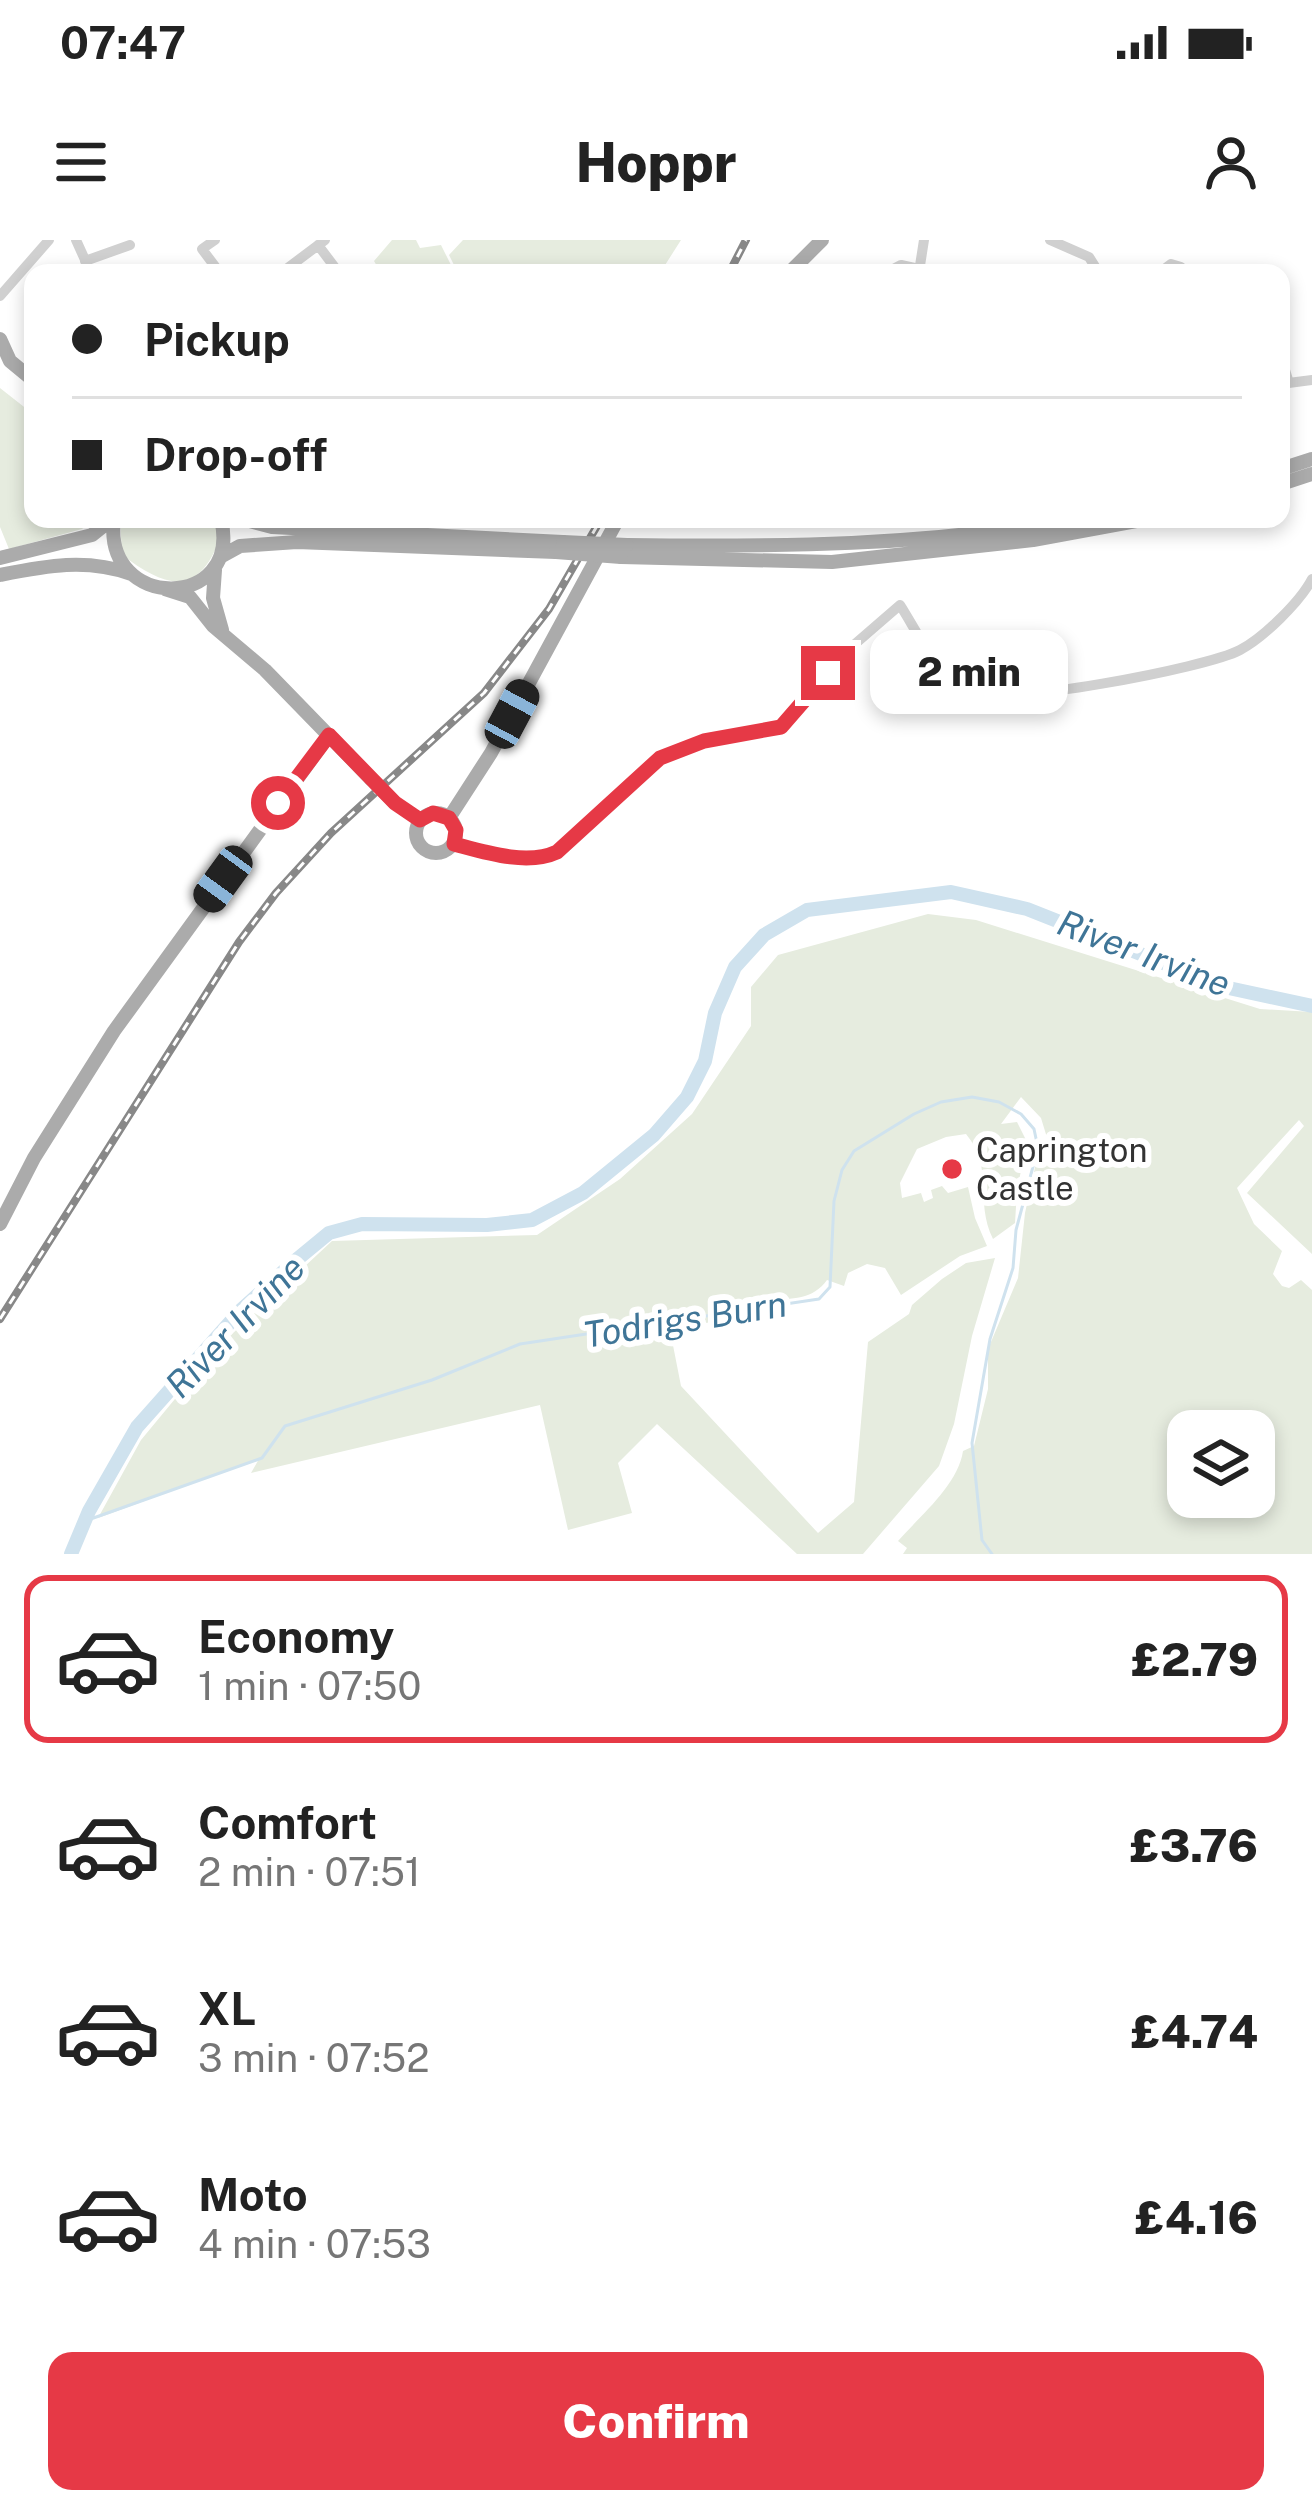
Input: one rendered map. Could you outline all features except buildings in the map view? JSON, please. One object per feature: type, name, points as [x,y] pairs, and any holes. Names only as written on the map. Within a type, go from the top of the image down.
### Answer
[{"type":"main road","points":[[798,264],[822,240]]},
{"type":"main road","points":[[0,339],[5,360]]},
{"type":"main road","points":[[0,558],[92,535],[101,528]]},
{"type":"main road","points":[[114,528],[116,549],[131,574]]},
{"type":"main road","points":[[222,528],[213,596],[223,631]]},
{"type":"main road","points":[[286,528],[832,562],[1033,541],[1100,528]]},
{"type":"main road","points":[[449,818],[490,753],[612,528]]},
{"type":"main road","points":[[624,551],[818,545],[1004,528]]},
{"type":"main road","points":[[164,589],[188,587],[218,561],[250,544],[560,547]]},
{"type":"main road","points":[[0,575],[62,563],[111,567],[145,584],[190,597],[212,626],[223,631],[395,803],[420,820]]},
{"type":"main road","points":[[0,1225],[34,1158],[114,1031],[329,735]]},
{"type":"main road","points":[[433,813],[449,818],[456,830],[454,844],[442,853],[427,852],[417,841],[420,820],[433,813]]},
{"type":"street","points":[[28,264],[49,240]]},
{"type":"street","points":[[76,240],[87,264]]},
{"type":"street","points":[[213,264],[202,249],[214,240]]},
{"type":"street","points":[[1050,240],[1089,257],[1093,264]]},
{"type":"street","points":[[293,264],[321,243]]},
{"type":"street","points":[[85,260],[130,245]]},
{"type":"street","points":[[1170,264],[1173,261]]},
{"type":"street","points":[[0,308],[2,295],[24,269]]},
{"type":"street","points":[[454,844],[491,854],[545,857],[557,852],[660,758],[704,741],[781,727],[848,650],[900,605],[954,686],[969,695],[990,698],[1112,682],[1241,650],[1303,597],[1312,579]]},
{"type":"shaded area","points":[[392,240],[416,240],[420,248],[441,245],[450,264],[376,264]]},
{"type":"shaded area","points":[[463,240],[681,240],[666,264],[454,264],[449,255]]},
{"type":"shaded area","points":[[0,388],[24,407],[24,528],[83,528],[9,549],[0,527]]},
{"type":"shaded area","points":[[120,528],[217,528],[220,538],[211,558],[191,579],[166,580],[122,555]]},
{"type":"shaded area","points":[[928,914],[976,920],[1260,1009],[1312,1012],[1312,1254],[1247,1193],[1304,1126],[1299,1120],[1237,1188],[1254,1224],[1282,1251],[1273,1274],[1282,1286],[1289,1288],[1301,1280],[1312,1290],[1312,1554],[903,1554],[907,1548],[898,1541],[946,1488],[963,1451],[974,1446],[988,1389],[988,1349],[1018,1278],[1038,1154],[1052,1154],[1041,1118],[1021,1097],[1001,1124],[1017,1122],[1027,1142],[1015,1223],[993,1239],[980,1160],[966,1134],[917,1149],[900,1183],[902,1198],[921,1193],[924,1202],[933,1198],[931,1190],[942,1186],[948,1193],[968,1187],[987,1246],[960,1256],[901,1295],[885,1268],[867,1264],[848,1273],[844,1286],[827,1280],[809,1295],[769,1301],[768,1311],[670,1330],[681,1386],[818,1533],[854,1502],[868,1342],[909,1314],[912,1305],[966,1263],[995,1258],[939,1466],[863,1554],[797,1554],[657,1424],[618,1463],[632,1513],[568,1530],[540,1405],[251,1473],[259,1459],[98,1518],[141,1440],[218,1347],[332,1241],[537,1235],[620,1179],[692,1114],[751,1026],[751,987],[778,955]]},
{"type":"waterway","name":"River Irvine","points":[[71,1554],[89,1511],[137,1427],[241,1310],[295,1261],[329,1233],[362,1224],[487,1225],[532,1220],[583,1193],[654,1135],[687,1097],[705,1061],[715,1013],[735,967],[764,935],[807,910],[951,892],[1027,909],[1224,987],[1312,1006]]},
{"type":"waterway","name":"Todrigs Burn","points":[[85,1521],[262,1458],[285,1426],[432,1380],[520,1344],[819,1299],[830,1287],[834,1201],[842,1170],[854,1151],[914,1114],[941,1102],[972,1097],[999,1102],[1021,1114],[1034,1129],[1038,1148],[1016,1230],[1013,1268],[990,1339],[972,1443],[982,1540],[992,1554]]},
{"type":"railway","points":[[734,264],[746,240]]},
{"type":"railway","points":[[0,1319],[239,942],[331,833],[484,693],[549,609],[596,528]]},
{"type":"place","name":"Caprington Castle","points":[[952,1169]]},
{"type":"route","points":[[278,803],[329,735],[395,803],[420,820],[433,813],[449,818],[456,830],[454,844],[491,854],[545,857],[557,852],[660,758],[704,741],[781,727],[828,673]]}]
